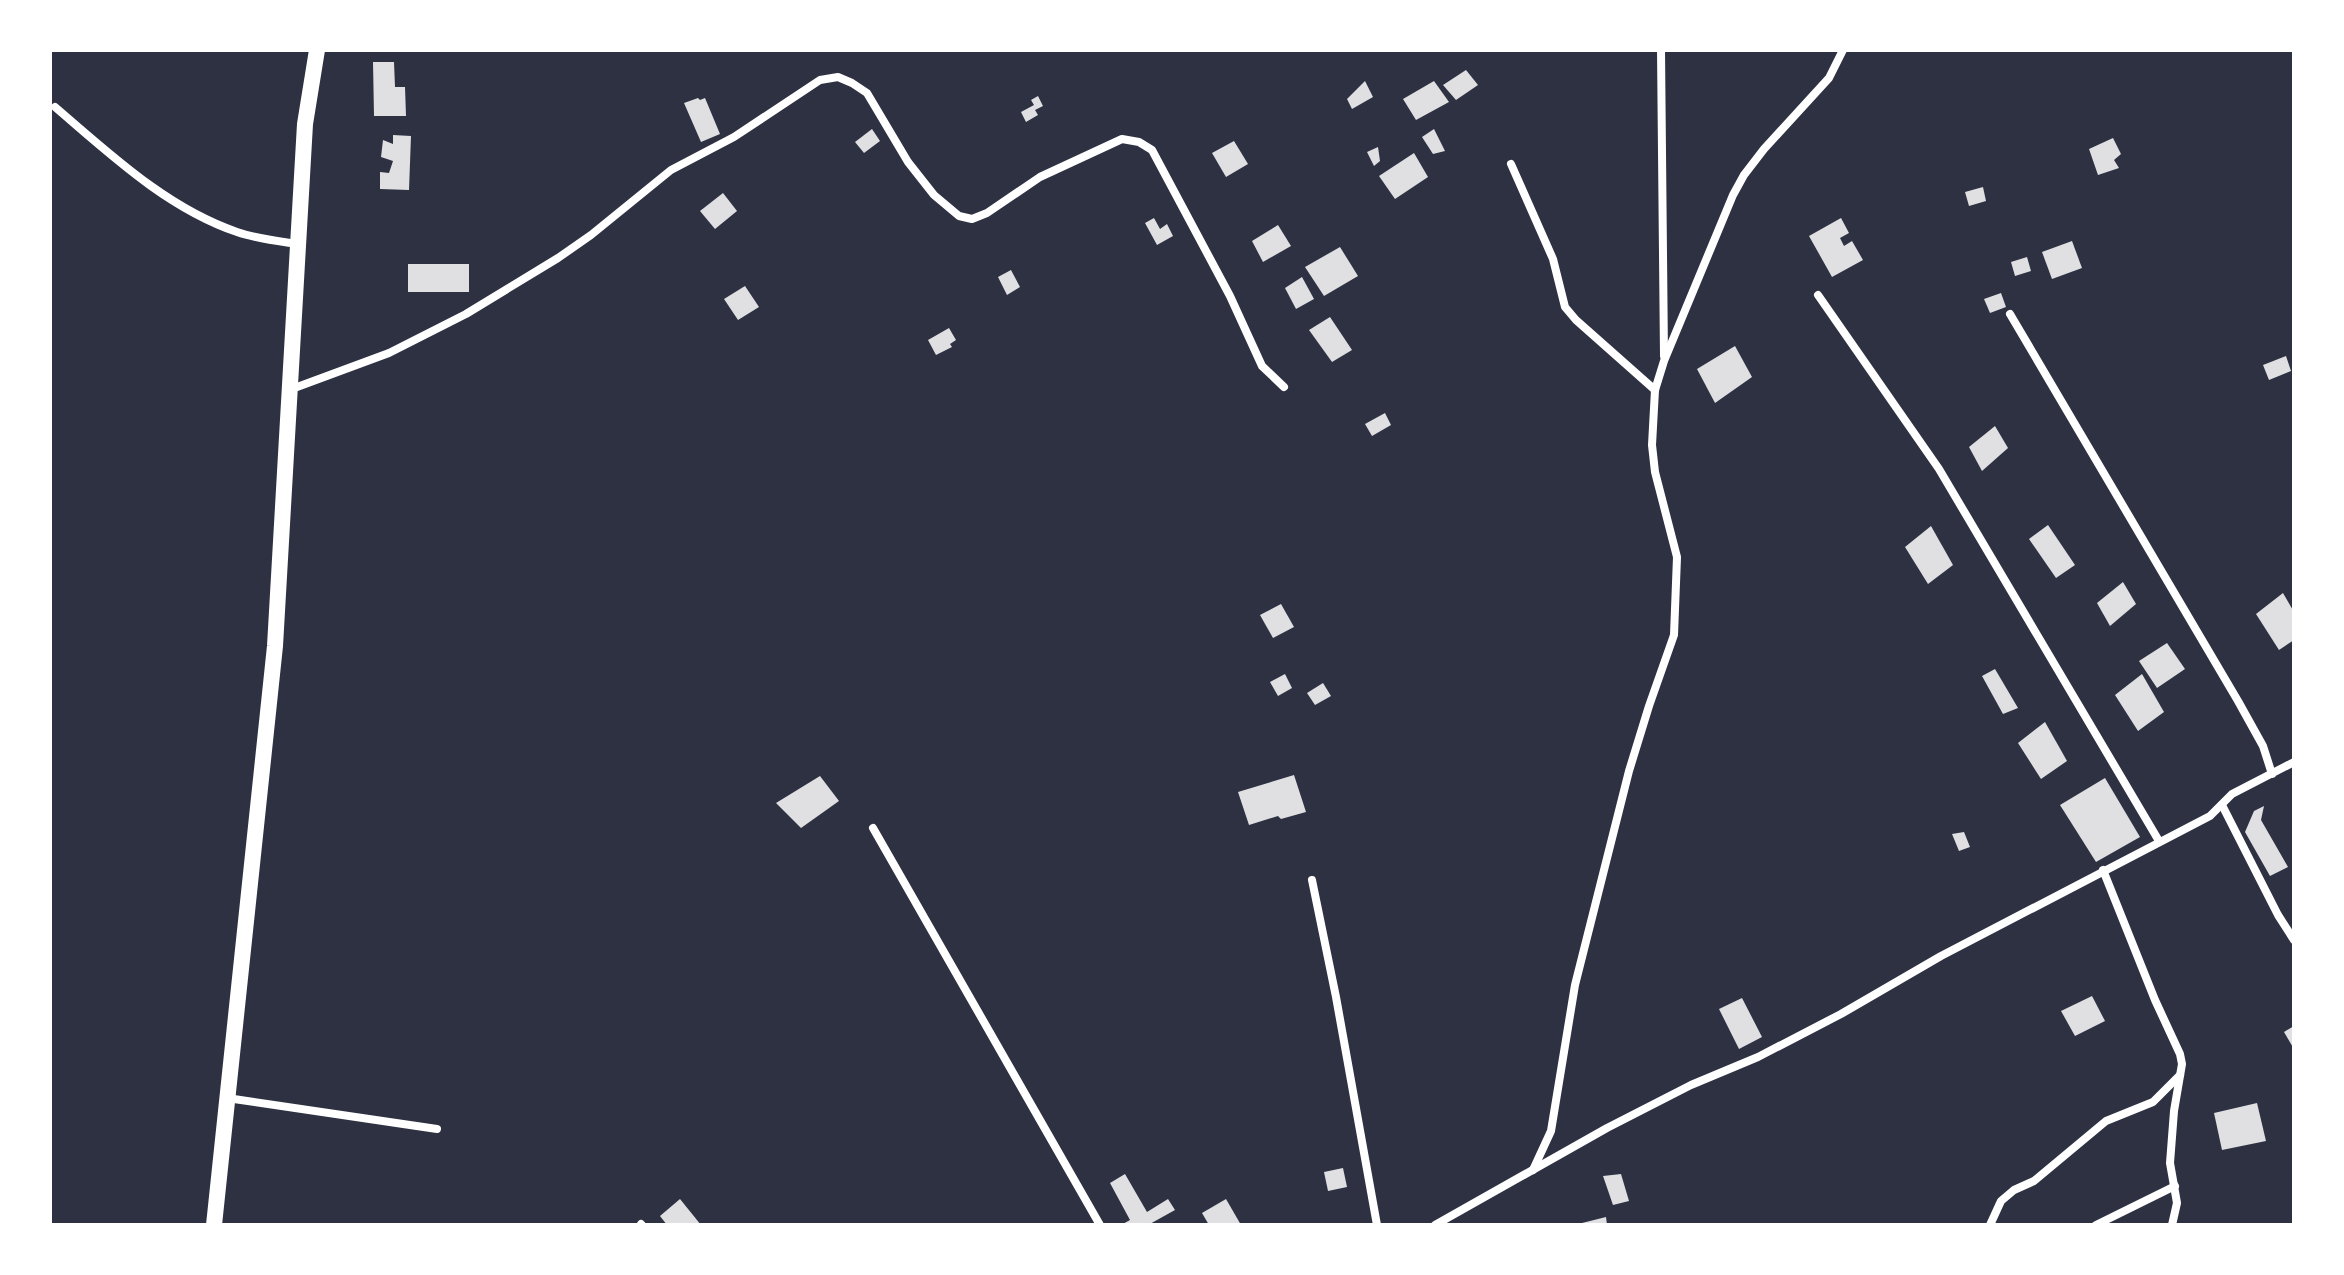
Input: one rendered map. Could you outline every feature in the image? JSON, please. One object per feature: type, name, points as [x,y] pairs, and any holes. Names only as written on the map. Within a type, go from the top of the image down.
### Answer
[{"type":"main road","points":[[214,1225],[275,646],[305,124],[317,50]]},
{"type":"street","points":[[1661,50],[1664,361]]},
{"type":"street","points":[[1533,1170],[1554,1119],[1575,985],[1629,771],[1674,635],[1677,557],[1655,472],[1652,445],[1655,390],[1664,361],[1744,175],[1829,78],[1843,50]]},
{"type":"street","points":[[288,390],[389,353],[466,314],[580,243],[671,170],[734,137],[820,80],[838,77],[867,93],[908,162],[934,195],[959,216],[972,219],[987,213],[1040,177],[1122,139],[1139,142],[1152,150],[1230,296],[1262,366],[1284,387]]},
{"type":"street","points":[[55,107],[166,197],[212,223],[241,234],[298,244]]},
{"type":"street","points":[[1511,164],[1553,259],[1565,307],[1655,390]]},
{"type":"street","points":[[1818,295],[1939,469],[2159,841]]},
{"type":"street","points":[[2010,314],[2238,701],[2263,746],[2272,774]]},
{"type":"street","points":[[1435,1225],[1635,1113],[1758,1057],[1841,1014],[1941,956],[2210,816],[2232,794],[2294,762]]},
{"type":"street","points":[[2222,805],[2294,940]]},
{"type":"street","points":[[873,828],[1100,1225]]},
{"type":"street","points":[[2103,870],[2180,1054],[2181,1075],[2174,1111],[2170,1163],[2177,1203],[2172,1225]]},
{"type":"street","points":[[1312,880],[1377,1225]]},
{"type":"street","points":[[1990,1225],[2001,1201],[2014,1190],[2034,1181],[2106,1121],[2153,1102],[2181,1075]]},
{"type":"street","points":[[226,1098],[437,1129]]},
{"type":"street","points":[[2096,1225],[2175,1186]]},
{"type":"building","points":[[373,62],[394,62],[395,87],[405,87],[406,116],[374,116]]},
{"type":"building","points":[[1466,70],[1478,85],[1456,100],[1443,85]]},
{"type":"building","points":[[1365,81],[1373,97],[1352,109],[1347,99]]},
{"type":"building","points":[[1434,81],[1449,102],[1416,120],[1403,99]]},
{"type":"building","points":[[1038,96],[1043,106],[1035,110],[1038,115],[1026,122],[1021,112],[1034,105],[1031,100]]},
{"type":"building","points":[[705,98],[720,134],[701,142],[684,103]]},
{"type":"building","points":[[872,129],[880,141],[864,153],[855,142]]},
{"type":"building","points":[[1434,129],[1445,151],[1433,154],[1422,137]]},
{"type":"building","points":[[393,135],[411,136],[409,190],[380,189],[380,172],[389,173],[393,161],[381,157],[383,140],[393,144]]},
{"type":"building","points":[[2113,138],[2121,154],[2114,160],[2119,168],[2098,175],[2089,149]]},
{"type":"building","points":[[1234,141],[1248,164],[1226,177],[1212,153]]},
{"type":"building","points":[[1378,147],[1380,161],[1374,166],[1367,152]]},
{"type":"building","points":[[1414,153],[1428,177],[1395,199],[1379,176]]},
{"type":"building","points":[[1983,187],[1986,201],[1969,206],[1965,192]]},
{"type":"building","points":[[723,193],[737,211],[715,229],[700,211]]},
{"type":"building","points":[[1154,218],[1160,229],[1167,224],[1173,236],[1157,245],[1145,223]]},
{"type":"building","points":[[1841,218],[1849,233],[1840,238],[1844,246],[1852,241],[1863,260],[1832,277],[1809,236]]},
{"type":"building","points":[[1278,225],[1291,246],[1263,262],[1252,241]]},
{"type":"building","points":[[2072,241],[2082,268],[2052,279],[2042,252]]},
{"type":"building","points":[[1340,247],[1358,276],[1324,296],[1305,267]]},
{"type":"building","points":[[2027,257],[2031,271],[2015,276],[2011,262]]},
{"type":"building","points":[[408,264],[469,264],[469,292],[408,292]]},
{"type":"building","points":[[1011,270],[1020,287],[1007,295],[998,277]]},
{"type":"building","points":[[1302,277],[1314,299],[1296,309],[1285,288]]},
{"type":"building","points":[[745,286],[759,307],[738,320],[724,299]]},
{"type":"building","points":[[2001,293],[2006,307],[1990,313],[1984,299]]},
{"type":"building","points":[[1330,317],[1352,350],[1332,362],[1309,330]]},
{"type":"building","points":[[949,328],[956,340],[950,344],[952,347],[936,355],[928,340]]},
{"type":"building","points":[[1735,346],[1752,377],[1715,403],[1697,369]]},
{"type":"building","points":[[2286,356],[2291,371],[2269,380],[2263,365]]},
{"type":"building","points":[[1385,413],[1391,425],[1372,436],[1365,424]]},
{"type":"building","points":[[1995,426],[2008,448],[1982,471],[1969,447]]},
{"type":"building","points":[[2048,525],[2075,565],[2056,578],[2029,539]]},
{"type":"building","points":[[1931,526],[1953,565],[1928,584],[1905,547]]},
{"type":"building","points":[[2123,582],[2136,604],[2110,626],[2097,603]]},
{"type":"building","points":[[2283,593],[2294,612],[2294,640],[2279,650],[2256,614]]},
{"type":"building","points":[[1281,604],[1294,627],[1273,638],[1260,615]]},
{"type":"building","points":[[2167,643],[2185,669],[2157,688],[2139,661]]},
{"type":"building","points":[[1995,669],[2018,708],[2003,714],[1982,676]]},
{"type":"building","points":[[1285,674],[1292,688],[1278,696],[1270,682]]},
{"type":"building","points":[[2142,674],[2164,712],[2138,731],[2115,695]]},
{"type":"building","points":[[1323,683],[1331,696],[1315,705],[1307,693]]},
{"type":"building","points":[[2045,722],[2067,761],[2041,779],[2018,743]]},
{"type":"building","points":[[1294,775],[1306,812],[1249,825],[1238,792]]},
{"type":"building","points":[[820,776],[839,801],[801,828],[776,803]]},
{"type":"building","points":[[2105,778],[2140,837],[2096,862],[2060,805]]},
{"type":"building","points":[[2264,806],[2261,820],[2288,867],[2270,876],[2245,832],[2254,811]]},
{"type":"building","points":[[1964,832],[1970,847],[1959,851],[1952,834]]},
{"type":"building","points":[[2092,996],[2105,1021],[2075,1036],[2061,1011]]},
{"type":"building","points":[[1742,998],[1762,1037],[1739,1049],[1719,1009]]},
{"type":"building","points":[[2294,1026],[2294,1049],[2284,1032]]},
{"type":"building","points":[[2257,1103],[2266,1141],[2222,1150],[2214,1113]]},
{"type":"building","points":[[1343,1168],[1347,1187],[1328,1191],[1324,1172]]},
{"type":"building","points":[[1125,1174],[1147,1212],[1168,1199],[1175,1210],[1148,1225],[1121,1225],[1130,1220],[1110,1183]]},
{"type":"building","points":[[1621,1174],[1629,1201],[1613,1205],[1603,1176]]},
{"type":"building","points":[[680,1199],[701,1225],[667,1225],[660,1216]]},
{"type":"building","points":[[1226,1199],[1241,1225],[1209,1225],[1202,1213]]},
{"type":"building","points":[[1606,1217],[1607,1225],[1578,1224]]}]
